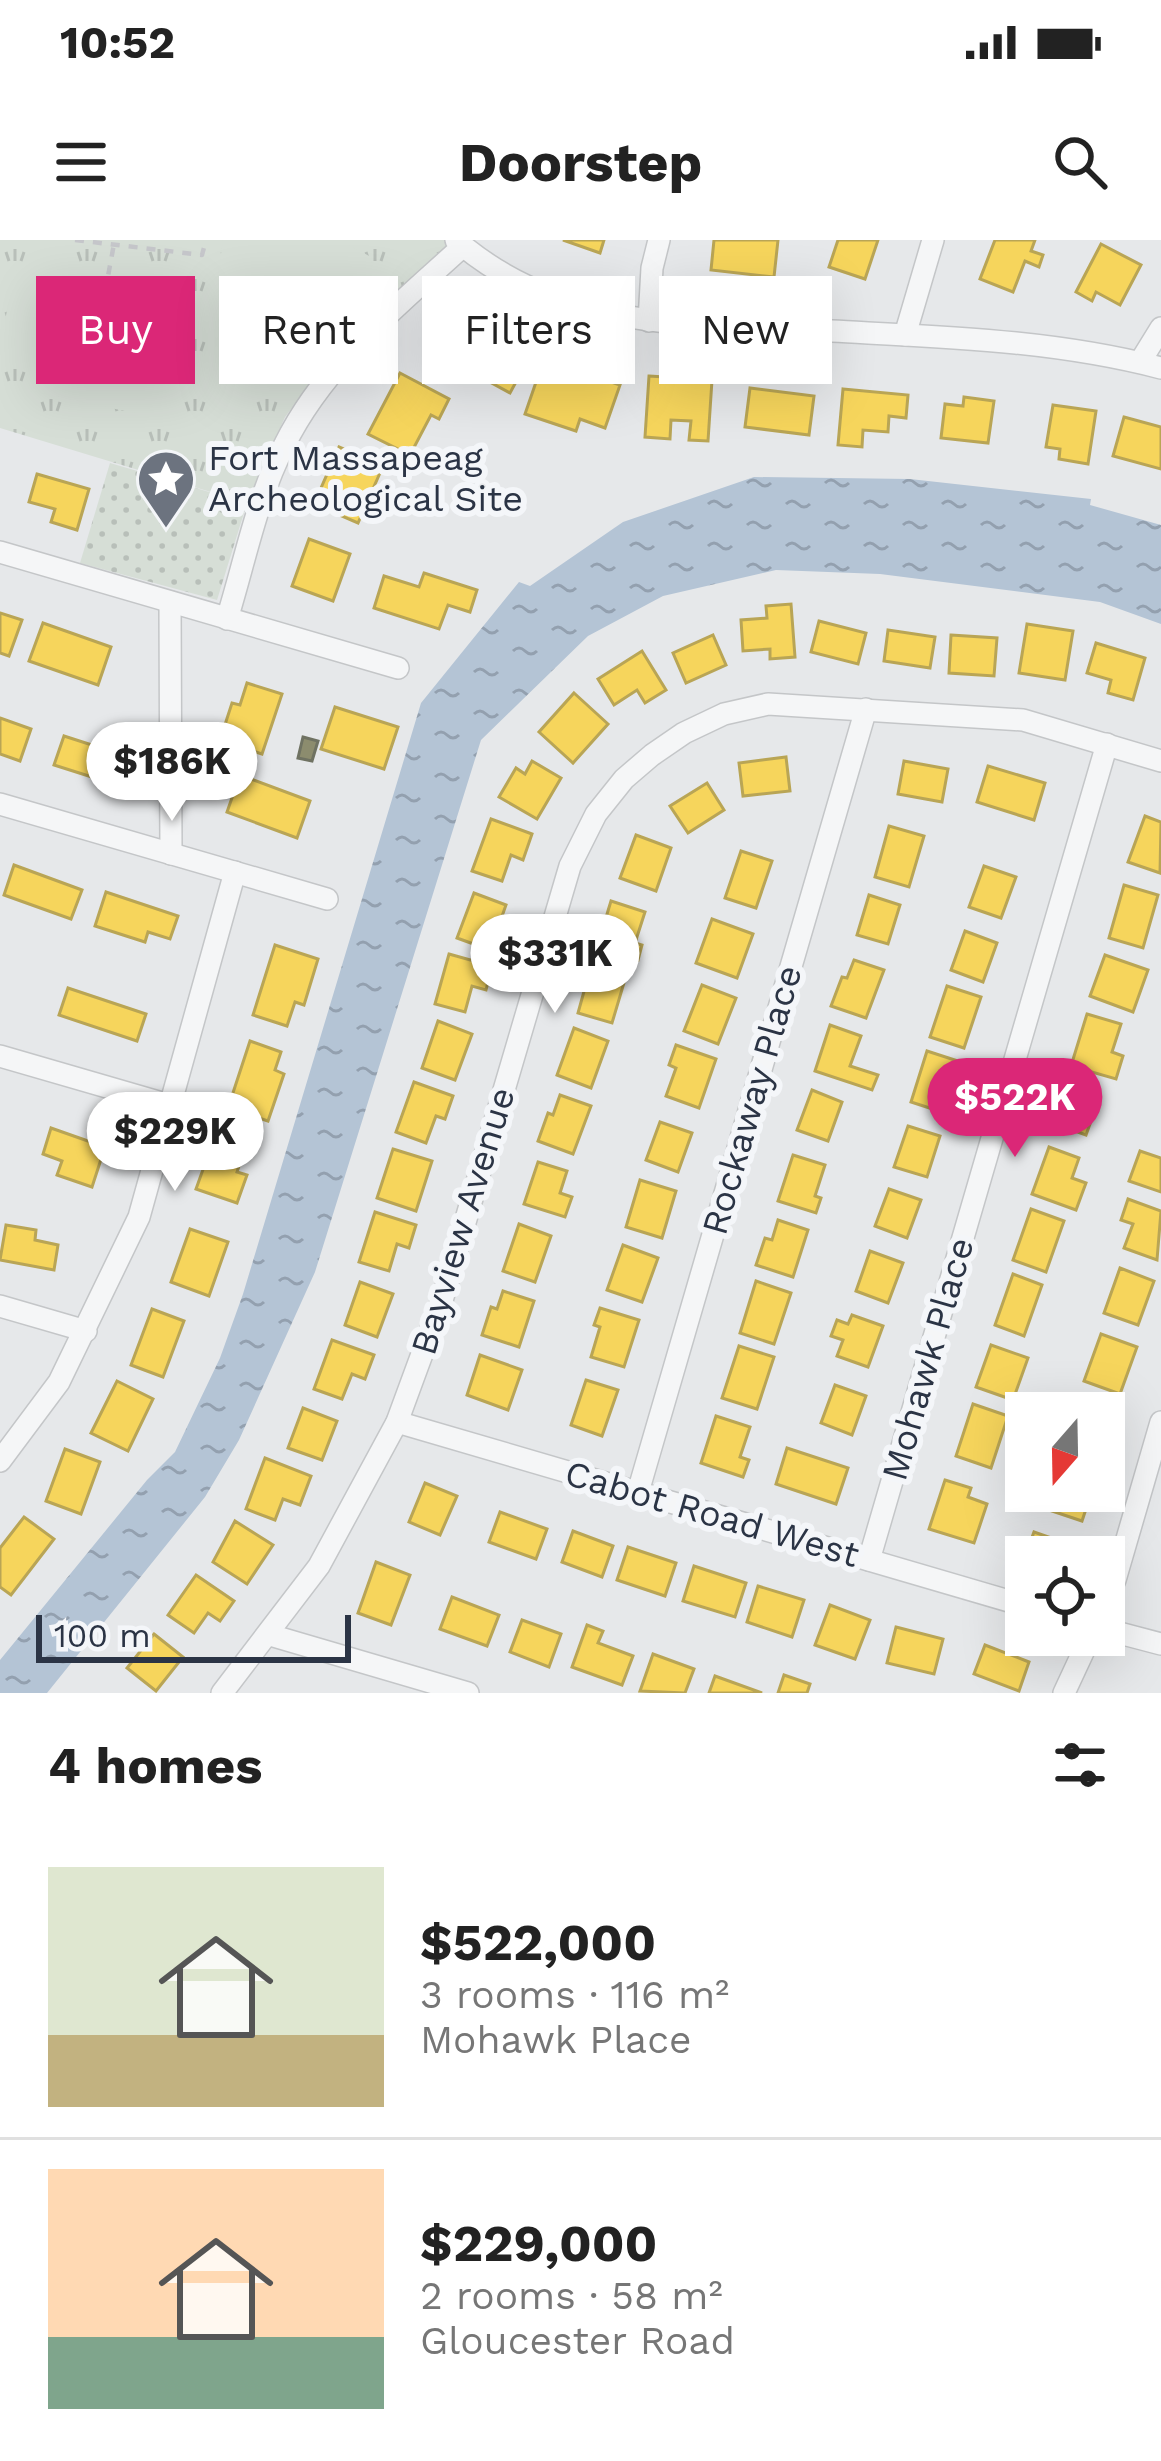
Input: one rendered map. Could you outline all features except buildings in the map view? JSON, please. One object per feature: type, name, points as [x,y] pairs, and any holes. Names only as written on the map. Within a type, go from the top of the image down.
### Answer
[{"type":"street","points":[[649,321],[658,240]]},
{"type":"street","points":[[905,334],[933,240]]},
{"type":"street","points":[[226,619],[264,497],[300,416],[340,361],[460,243],[537,294],[649,321],[1050,346],[1150,365],[1161,328]]},
{"type":"street","points":[[0,552],[398,668]]},
{"type":"street","points":[[170,602],[171,854]]},
{"type":"street","name":"Bayview Avenue","points":[[222,1693],[270,1636],[339,1533],[397,1422],[443,1297],[570,866],[596,814],[624,779],[684,733],[724,714],[784,703],[1023,720],[1161,761]]},
{"type":"street","name":"Rockaway Place","points":[[638,1492],[866,709]]},
{"type":"street","name":"Mohawk Place","points":[[869,1560],[1107,744]]},
{"type":"street","points":[[0,804],[327,899]]},
{"type":"street","points":[[0,1461],[59,1382],[140,1216],[235,872]]},
{"type":"street","points":[[0,1056],[169,1106]]},
{"type":"street","points":[[0,1306],[86,1331]]},
{"type":"street","name":"Cabot Road West","points":[[397,1422],[1005,1600]]},
{"type":"street","points":[[1125,1546],[1161,1422]]},
{"type":"street","points":[[1125,1634],[1161,1644]]},
{"type":"street","points":[[270,1636],[468,1693]]},
{"type":"street","points":[[1064,1693],[1081,1656]]},
{"type":"path","points":[[75,240],[202,255],[206,240]]},
{"type":"path","points":[[108,276],[114,244]]},
{"type":"green space","points":[[0,240],[444,240],[450,245],[398,294],[398,276],[219,276],[219,384],[310,384],[285,417],[247,503],[0,428]]},
{"type":"green space","points":[[223,240],[340,240],[371,257],[372,267],[366,276],[219,276],[219,286],[218,271]]},
{"type":"green space","points":[[16,270],[48,276],[36,276],[35,335],[3,329]]},
{"type":"green space","points":[[36,367],[36,384],[140,384],[134,413],[31,391]]},
{"type":"green space","points":[[110,463],[247,503],[217,600],[80,563]]},
{"type":"water","points":[[754,477],[910,479],[1091,499],[1090,505],[1161,525],[1161,624],[1100,602],[880,574],[776,570],[663,596],[588,636],[481,740],[315,1272],[239,1440],[205,1497],[47,1693],[0,1693],[0,1660],[175,1452],[220,1358],[421,703],[519,582],[530,586],[623,522]]},
{"type":"place","name":"Fort Massapeag Archeological Site","points":[[166,530]]}]
